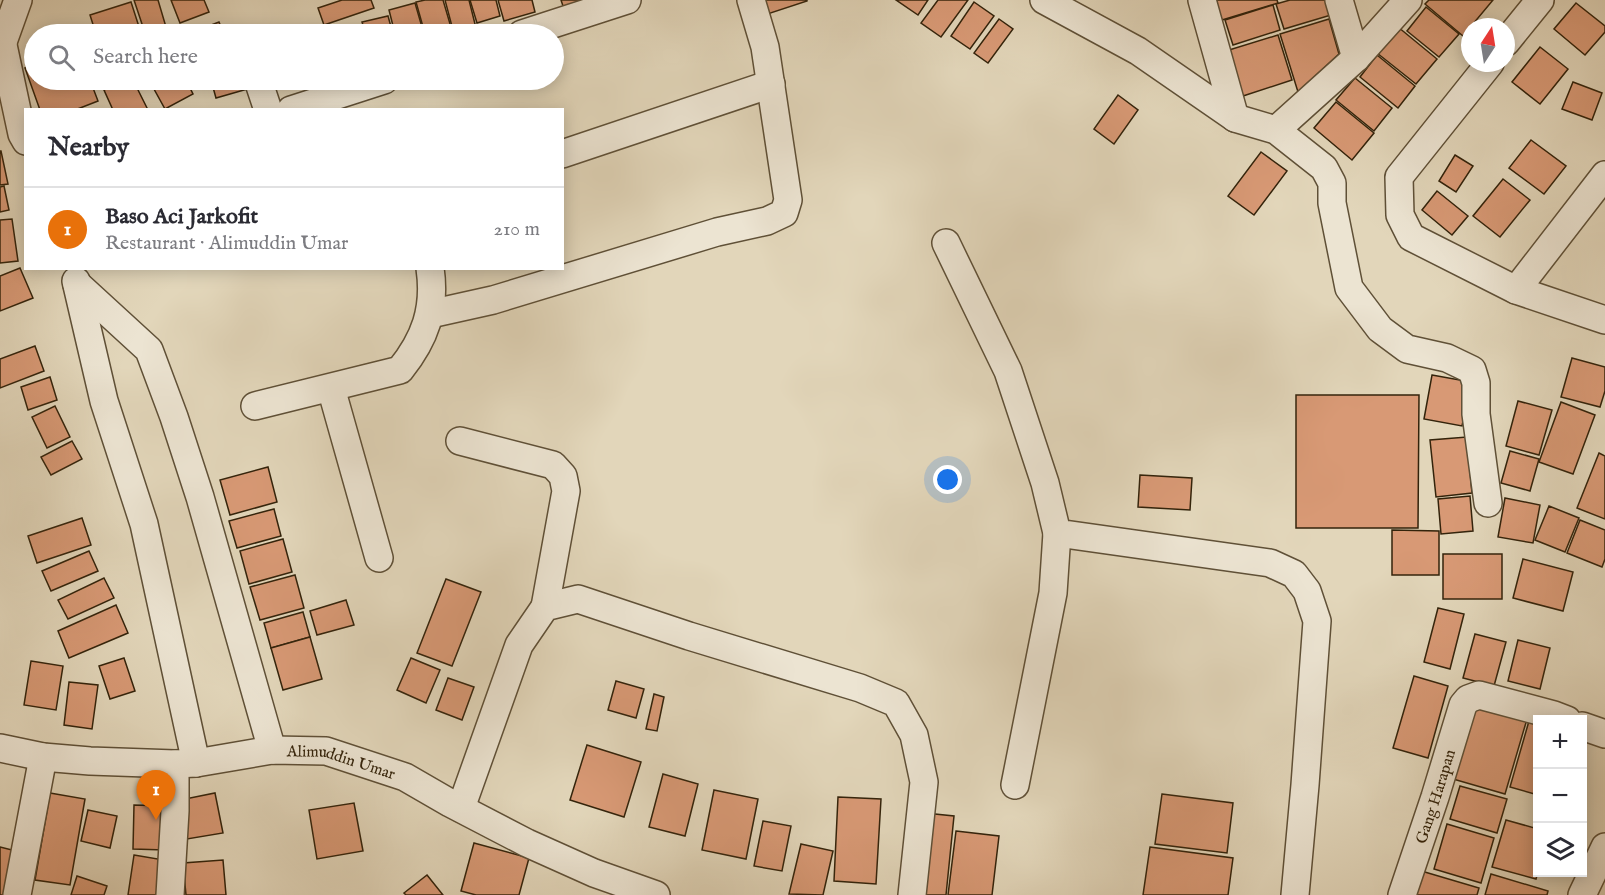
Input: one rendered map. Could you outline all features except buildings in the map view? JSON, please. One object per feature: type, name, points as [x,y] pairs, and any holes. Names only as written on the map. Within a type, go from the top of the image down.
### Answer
[{"type":"street","points":[[16,138],[2,37],[18,0]]},
{"type":"street","points":[[553,24],[627,0]]},
{"type":"street","points":[[430,314],[493,300],[717,232],[767,221],[784,213],[788,200],[771,84],[765,47],[751,0]]},
{"type":"street","points":[[1202,0],[1235,118]]},
{"type":"street","points":[[1339,0],[1356,58]]},
{"type":"street","points":[[1276,130],[1356,58],[1408,0]]},
{"type":"street","points":[[1515,31],[1540,0]]},
{"type":"street","points":[[1059,2],[1138,51],[1235,118],[1276,130],[1324,168],[1332,183],[1332,204],[1350,288],[1380,330],[1407,349],[1447,358],[1472,370],[1476,383],[1476,414],[1488,503]]},
{"type":"street","points":[[1483,72],[1399,177],[1400,215],[1411,237],[1516,290],[1605,320]]},
{"type":"street","points":[[564,152],[771,84]]},
{"type":"street","points":[[261,90],[267,108]]},
{"type":"street","points":[[297,108],[353,90]]},
{"type":"street","points":[[1516,290],[1605,175]]},
{"type":"street","points":[[946,243],[1008,370],[1045,483],[1057,533],[1053,593],[1015,786]]},
{"type":"street","points":[[255,406],[400,370],[414,353],[430,314],[432,283],[430,270]]},
{"type":"street","points":[[75,276],[149,350],[200,497],[272,750]]},
{"type":"street","points":[[75,276],[104,401],[144,524],[185,763],[175,811],[170,895]]},
{"type":"street","points":[[331,388],[379,558]]},
{"type":"street","points":[[460,441],[553,465],[563,476],[566,491],[545,607],[519,645],[461,808]]},
{"type":"street","points":[[1057,533],[1270,563],[1294,574],[1307,591],[1317,621],[1295,895]]},
{"type":"street","points":[[545,607],[578,599],[689,636],[860,688],[896,703],[914,735],[924,782],[912,895]]},
{"type":"street","name":"Gang Harapan","points":[[1402,895],[1463,705],[1468,699],[1479,695],[1554,715]]},
{"type":"street","points":[[1587,728],[1605,734]]},
{"type":"street","name":"Alimuddin Umar","points":[[0,748],[43,757],[90,761],[185,763],[272,750],[326,751],[405,777],[527,843],[594,873],[656,895]]},
{"type":"street","points":[[17,895],[43,757]]},
{"type":"street","points":[[1582,895],[1605,847]]},
{"type":"place","name":"Baso Aci Jarkofit","points":[[156,820]]}]
